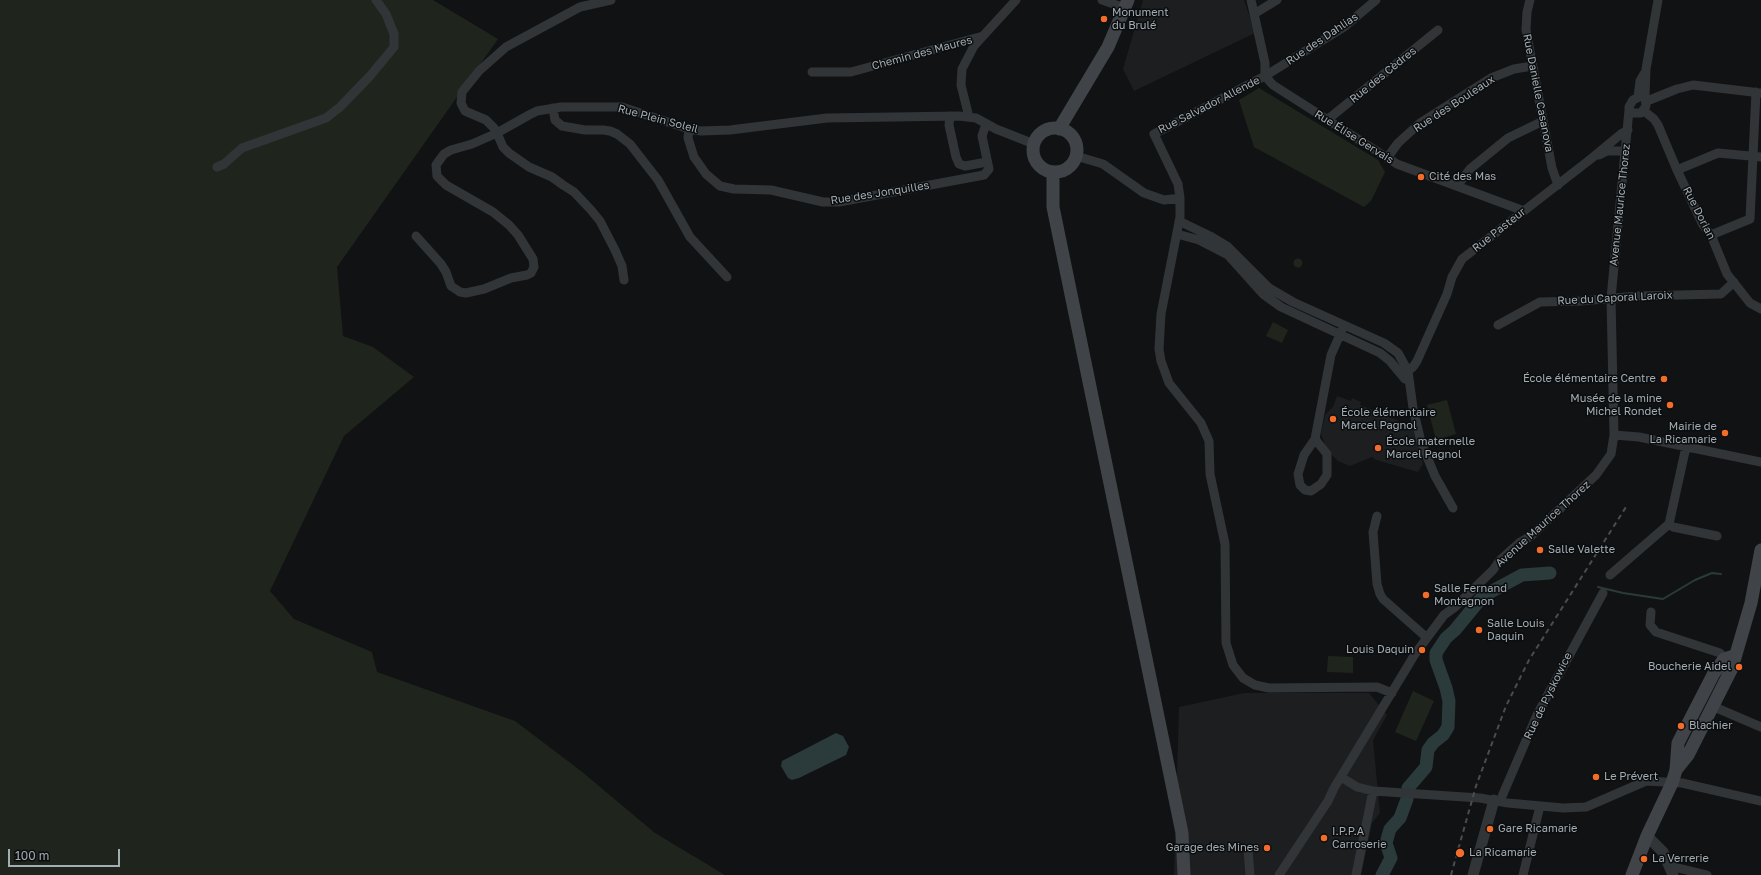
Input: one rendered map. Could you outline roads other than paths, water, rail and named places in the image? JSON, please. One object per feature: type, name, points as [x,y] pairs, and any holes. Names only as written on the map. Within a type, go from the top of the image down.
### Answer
[{"type":"main road","points":[[1059,129],[1108,47],[1126,4]]},
{"type":"main road","points":[[1050,129],[1059,129],[1068,133],[1074,141],[1076,156],[1067,168],[1053,172],[1044,169],[1037,163],[1033,154],[1034,144],[1042,133],[1050,129]]},
{"type":"main road","points":[[1053,172],[1053,207],[1180,825],[1184,875]]},
{"type":"main road","points":[[1632,875],[1647,836],[1672,783],[1676,770],[1678,743],[1715,671],[1729,657],[1742,636],[1757,585],[1761,550]]},
{"type":"main road","points":[[1676,770],[1688,755],[1732,668],[1729,657]]},
{"type":"street","points":[[217,167],[224,164],[242,148],[326,118],[340,107],[370,76],[394,47],[394,34],[386,14],[376,0]]},
{"type":"street","points":[[611,0],[580,7],[518,40],[502,51],[479,71],[462,92],[461,103],[465,111],[486,120],[494,128],[503,147],[512,156],[529,167],[558,181],[574,192],[592,210],[600,221],[615,250],[622,266],[624,280]]},
{"type":"street","name":"Chemin des Maures","points":[[812,72],[851,72],[983,36],[1016,0]]},
{"type":"street","points":[[1102,0],[1126,4]]},
{"type":"street","points":[[1251,0],[1265,63],[1265,76]]},
{"type":"street","points":[[1254,14],[1278,0]]},
{"type":"street","name":"Rue des Dahlias","points":[[1265,76],[1344,26],[1376,0]]},
{"type":"street","name":"Rue Danielle Casanova","points":[[1530,0],[1527,12],[1526,30],[1552,168],[1558,184]]},
{"type":"street","points":[[1658,0],[1646,69],[1640,82],[1643,98],[1637,112],[1629,107],[1643,98],[1692,85],[1758,93],[1757,156],[1750,219],[1711,235]]},
{"type":"street","name":"Rue des Cèdres","points":[[1327,120],[1438,30]]},
{"type":"street","points":[[969,117],[961,85],[962,69],[974,46],[983,36]]},
{"type":"street","name":"Rue des Bouleaux","points":[[1387,158],[1398,143],[1420,123],[1491,78],[1514,70],[1532,66]]},
{"type":"street","name":"Rue Élise Gervais","points":[[1265,76],[1273,85],[1397,164],[1524,211]]},
{"type":"street","name":"Rue Salvador Allende","points":[[1180,198],[1175,177],[1154,134],[1265,76]]},
{"type":"street","name":"Rue Plein Soleil","points":[[416,236],[441,264],[446,272],[451,286],[460,292],[466,293],[484,289],[511,278],[531,273],[534,267],[533,260],[518,235],[509,225],[493,212],[446,186],[437,176],[436,165],[444,154],[454,149],[472,144],[497,133],[529,115],[553,108],[622,107],[689,129],[701,131],[730,130],[827,118],[969,117],[976,118],[986,124],[1034,144]]},
{"type":"street","points":[[553,108],[555,120],[562,126],[585,130],[610,131],[617,134],[630,144],[658,180],[690,237],[727,277]]},
{"type":"street","name":"Avenue Maurice Thorez","points":[[1279,875],[1321,813],[1341,777],[1426,637],[1444,615],[1455,607],[1500,560],[1519,543],[1531,536],[1596,475],[1611,454],[1614,436],[1611,298],[1625,151],[1628,130],[1637,112]]},
{"type":"street","name":"Rue Dorian","points":[[1637,112],[1654,119],[1703,225],[1711,235],[1727,274],[1750,303],[1761,309]]},
{"type":"street","points":[[950,116],[949,125],[956,157],[959,164],[965,166],[987,162],[982,136],[986,124]]},
{"type":"street","points":[[1457,186],[1470,169],[1508,138],[1543,121]]},
{"type":"street","name":"Rue des Jonquilles","points":[[689,129],[688,138],[694,157],[706,174],[720,186],[734,190],[771,190],[823,202],[839,202],[984,175],[988,169],[987,162]]},
{"type":"street","name":"Rue Pasteur","points":[[1405,373],[1417,361],[1447,294],[1452,276],[1462,258],[1628,130]]},
{"type":"street","name":"Rue Pasteur","points":[[1592,158],[1607,151],[1625,151]]},
{"type":"street","points":[[1677,170],[1718,153],[1757,156]]},
{"type":"street","points":[[1076,156],[1103,164],[1144,193],[1164,200],[1180,198],[1177,234],[1161,314],[1159,349],[1169,383],[1201,423],[1209,441],[1210,474],[1225,544],[1226,643],[1233,665],[1243,678],[1255,685],[1269,688],[1377,687],[1392,693]]},
{"type":"street","points":[[1179,221],[1227,246],[1270,288],[1293,302],[1384,343],[1398,353],[1411,386],[1413,408],[1421,442],[1434,476],[1453,508]]},
{"type":"street","points":[[1177,234],[1199,240],[1224,252],[1240,267],[1263,294],[1281,308],[1380,353],[1405,373]]},
{"type":"street","name":"Rue du Caporal Laroix","points":[[1498,325],[1540,302],[1638,296],[1721,294],[1734,282]]},
{"type":"street","points":[[1315,439],[1326,454],[1327,475],[1321,484],[1311,491],[1305,490],[1300,485],[1298,474],[1304,455],[1315,439],[1331,355],[1345,325]]},
{"type":"street","points":[[1614,436],[1628,436],[1734,455],[1761,462]]},
{"type":"street","points":[[1610,575],[1669,524],[1686,447]]},
{"type":"street","points":[[1377,516],[1373,532],[1377,584],[1380,594],[1383,599],[1426,637]]},
{"type":"street","points":[[1669,524],[1673,527],[1717,536]]},
{"type":"street","name":"Rue de Pyskowice","points":[[1497,800],[1537,715],[1603,593]]},
{"type":"street","points":[[1651,612],[1650,624],[1652,628],[1667,636],[1729,657]]},
{"type":"street","points":[[1712,706],[1761,727]]},
{"type":"street","points":[[1341,777],[1357,786],[1373,791],[1497,800],[1540,806],[1586,807],[1646,781],[1682,783],[1761,801]]},
{"type":"street","points":[[1356,875],[1373,791]]},
{"type":"street","points":[[1473,875],[1497,800]]},
{"type":"street","points":[[1523,875],[1540,806]]},
{"type":"street","points":[[1647,836],[1663,852],[1671,871],[1707,875]]},
{"type":"street","points":[[1248,850],[1250,875]]},
{"type":"waterway","points":[[1408,788],[1426,767],[1428,750],[1433,743],[1443,735],[1448,727],[1449,701],[1436,660],[1436,653],[1446,638],[1455,630],[1483,596],[1522,575],[1550,573]]},
{"type":"waterway","points":[[1598,587],[1623,593],[1663,599],[1695,580],[1712,573],[1721,574]]},
{"type":"waterway","points":[[1382,875],[1391,858],[1386,843],[1390,829],[1400,818],[1407,799]]},
{"type":"railway","points":[[1451,875],[1476,786],[1506,706],[1529,660],[1626,507]]},
{"type":"place","name":"Monument du Brulé","points":[[1104,19]]},
{"type":"place","name":"Cité des Mas","points":[[1421,177]]},
{"type":"place","name":"École élémentaire Centre","points":[[1664,379]]},
{"type":"place","name":"Musée de la mine Michel Rondet","points":[[1670,405]]},
{"type":"place","name":"École élémentaire Marcel Pagnol","points":[[1333,419]]},
{"type":"place","name":"Mairie de La Ricamarie","points":[[1725,433]]},
{"type":"place","name":"École maternelle Marcel Pagnol","points":[[1378,448]]},
{"type":"place","name":"Salle Valette","points":[[1540,550]]},
{"type":"place","name":"Salle Fernand Montagnon","points":[[1426,595]]},
{"type":"place","name":"Salle Louis Daquin","points":[[1479,630]]},
{"type":"place","name":"Louis Daquin","points":[[1422,650]]},
{"type":"place","name":"Boucherie Aidel","points":[[1739,667]]},
{"type":"place","name":"Blachier","points":[[1681,726]]},
{"type":"place","name":"Le Prévert","points":[[1596,777]]},
{"type":"place","name":"Gare Ricamarie","points":[[1490,829]]},
{"type":"place","name":"I.P.P.A Carroserie","points":[[1324,838]]},
{"type":"place","name":"Garage des Mines","points":[[1267,848]]},
{"type":"place","name":"La Ricamarie","points":[[1460,853]]},
{"type":"place","name":"La Verrerie","points":[[1644,859]]}]
